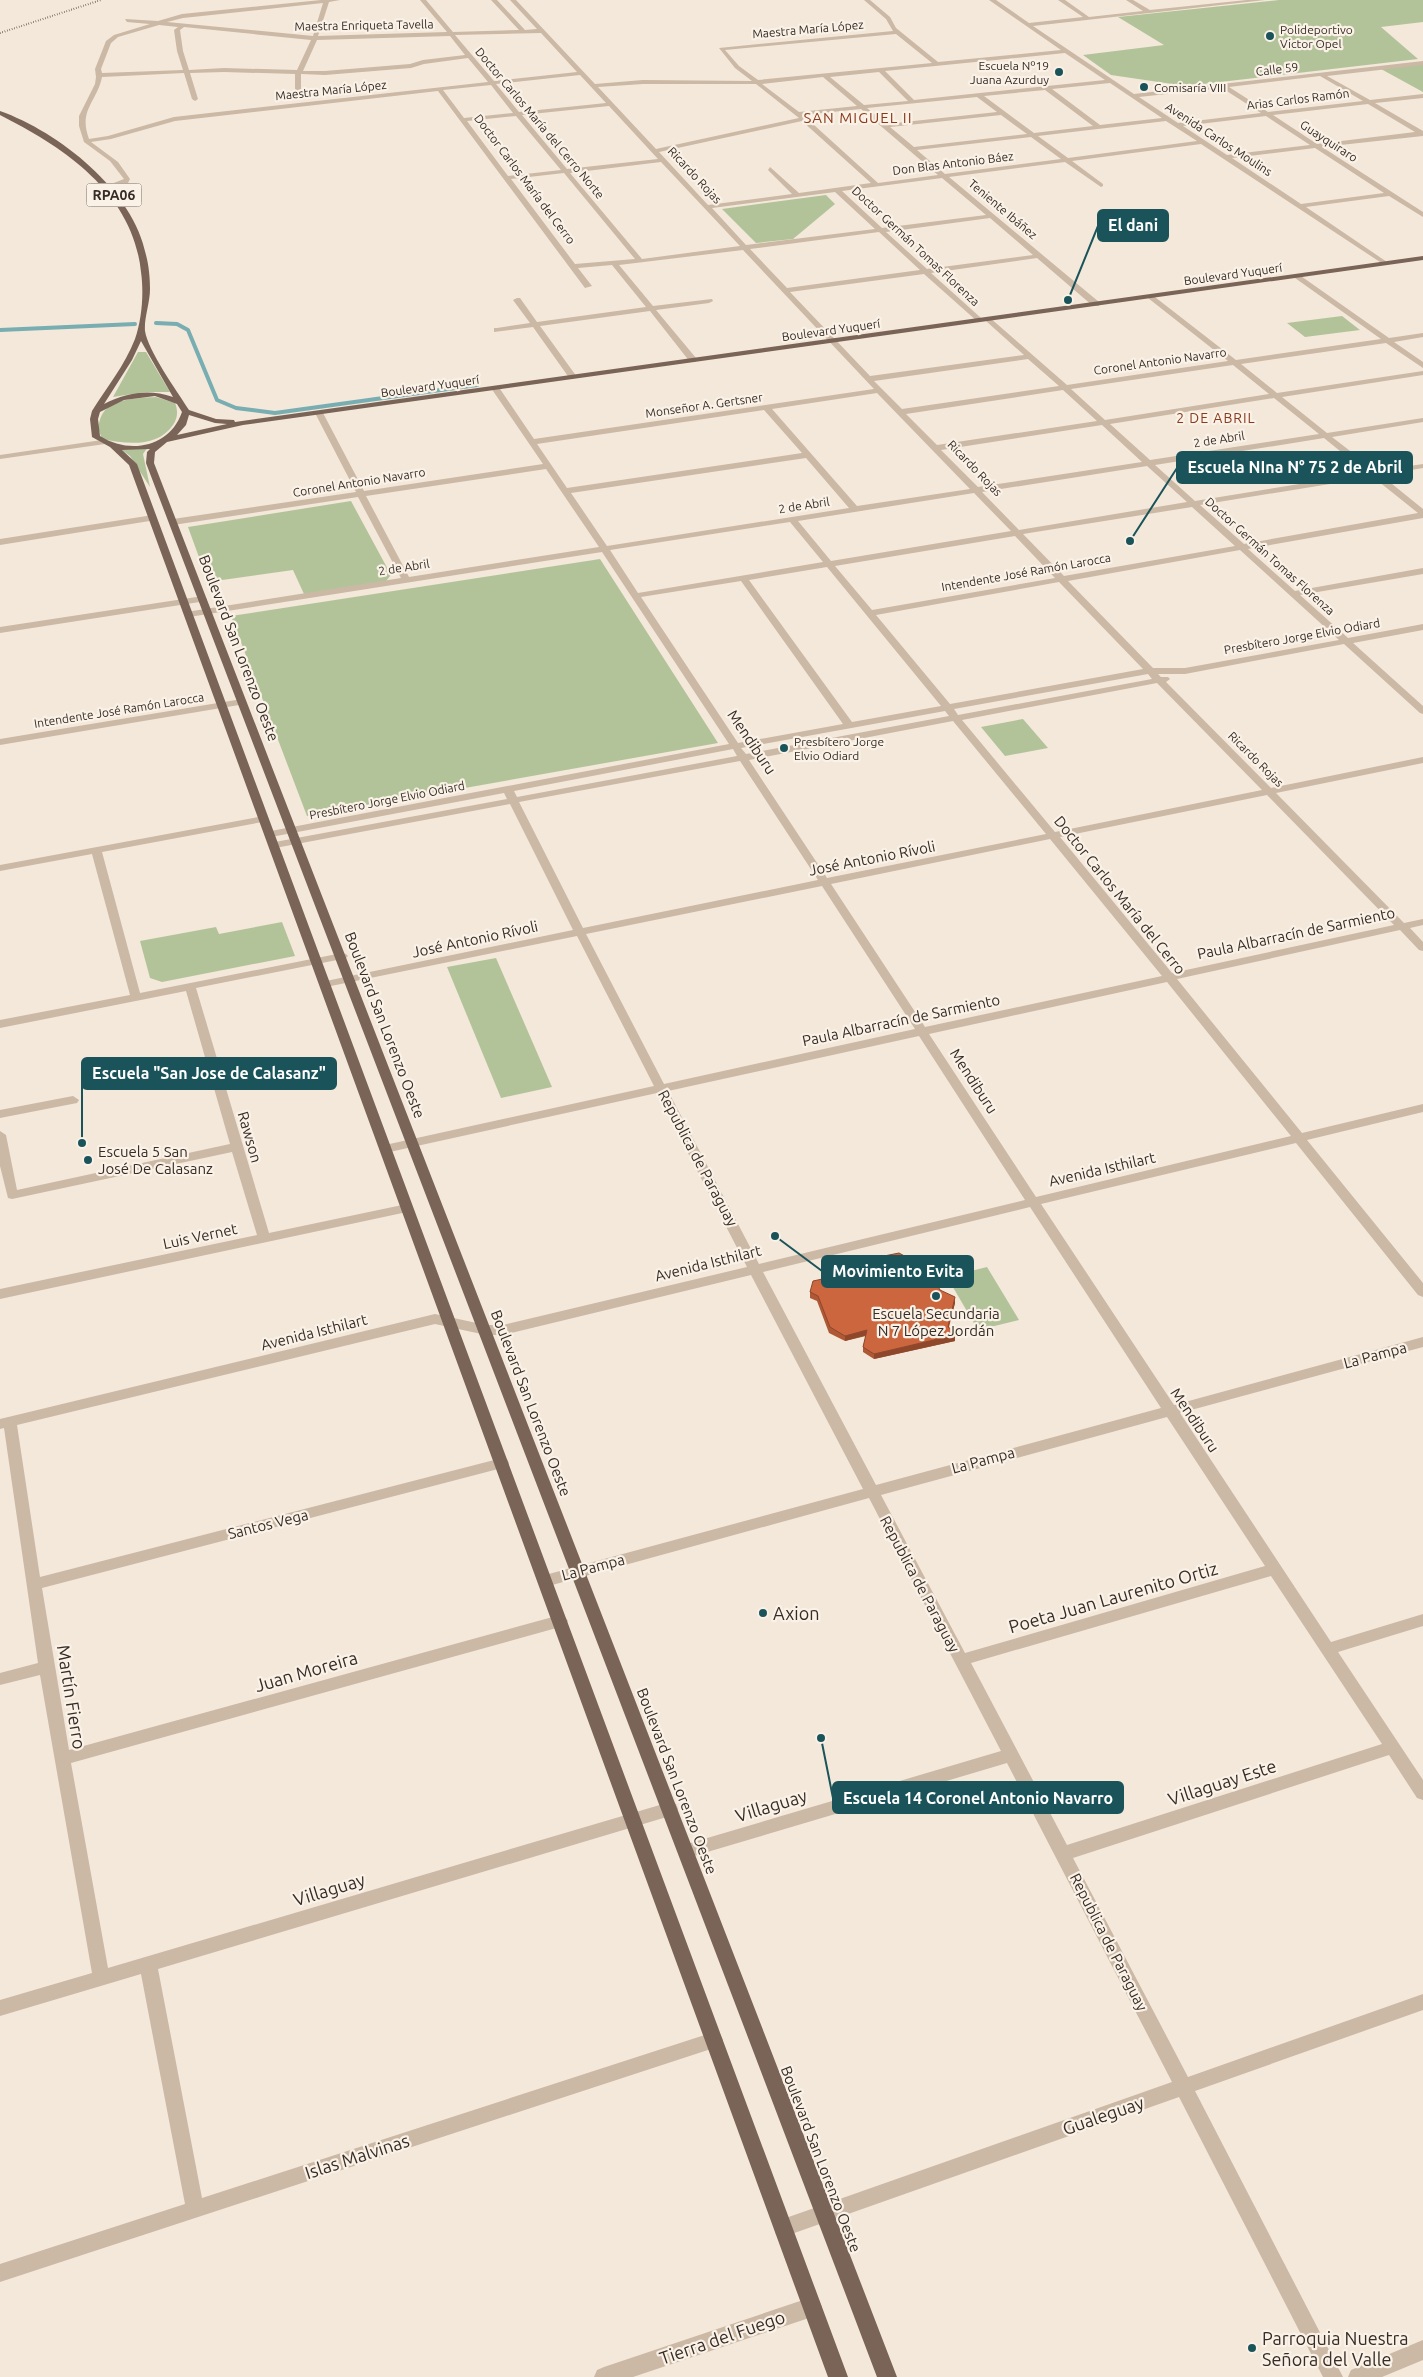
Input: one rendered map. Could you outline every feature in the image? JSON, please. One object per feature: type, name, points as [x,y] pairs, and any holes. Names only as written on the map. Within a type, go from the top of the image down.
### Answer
[{"type":"main road","name":"RPA06","points":[[0,113],[46,136],[92,170],[126,211],[136,232],[146,263],[146,300],[142,328],[133,348],[96,411]]},
{"type":"main road","name":"Boulevard Yuquerí","points":[[108,444],[134,447],[243,423],[1423,258]]},
{"type":"main road","name":"RPA06","points":[[142,328],[146,345],[186,412]]},
{"type":"main road","points":[[180,402],[155,394],[115,400],[96,411],[94,428],[96,436],[133,464],[224,705],[385,1149],[838,2377]]},
{"type":"main road","name":"Boulevard Yuquerí","points":[[186,412],[214,421],[243,423]]},
{"type":"main road","name":"Boulevard San Lorenzo Oeste","points":[[186,412],[182,424],[151,452],[150,463],[687,1851],[887,2377]]},
{"type":"street","points":[[244,0],[250,9]]},
{"type":"street","points":[[298,89],[297,76],[315,38],[328,0]]},
{"type":"street","points":[[108,187],[126,182],[127,179],[116,162],[86,141],[80,116],[100,75],[98,69],[108,42],[116,36],[182,16],[337,0]]},
{"type":"street","name":"Doctor Carlos María del Cerro Norte","points":[[423,0],[640,261]]},
{"type":"street","points":[[494,0],[524,32]]},
{"type":"street","name":"Ricardo Rojas","points":[[513,0],[784,291],[1150,671],[1423,948]]},
{"type":"street","points":[[867,0],[888,18],[897,32],[936,64]]},
{"type":"street","name":"Avenida Carlos Moulins","points":[[992,0],[1166,119],[1227,157],[1384,263]]},
{"type":"street","points":[[1061,0],[1087,18]]},
{"type":"street","points":[[1129,0],[1149,12]]},
{"type":"street","points":[[1201,0],[1211,6]]},
{"type":"street","points":[[1027,25],[1262,0]]},
{"type":"street","name":"Maestra Enriqueta Tavella","points":[[127,20],[315,38],[543,31]]},
{"type":"street","points":[[183,25],[177,30],[180,50],[195,99]]},
{"type":"street","name":"Maestra María López","points":[[758,82],[737,67],[721,49],[897,32]]},
{"type":"street","points":[[594,86],[643,82],[758,82],[1066,50]]},
{"type":"street","points":[[100,75],[224,70],[324,73],[411,66],[423,62],[470,56]]},
{"type":"street","name":"Calle 59","points":[[1134,96],[1423,63]]},
{"type":"street","points":[[880,69],[912,102]]},
{"type":"street","name":"Maestra María López","points":[[86,141],[109,138],[174,119],[582,73]]},
{"type":"street","name":"Teniente Ibáñez","points":[[824,75],[1096,304]]},
{"type":"street","points":[[1322,75],[1422,133]]},
{"type":"street","points":[[654,151],[800,117],[864,107],[1111,81]]},
{"type":"street","points":[[758,82],[876,184]]},
{"type":"street","name":"Guayquiraro","points":[[1223,86],[1423,215]]},
{"type":"street","points":[[1045,88],[1099,127]]},
{"type":"street","name":"Doctor Carlos María del Cerro","points":[[439,89],[588,286]]},
{"type":"street","points":[[978,95],[1064,160],[1101,185]]},
{"type":"street","name":"Arias Carlos Ramón","points":[[1176,125],[1423,96]]},
{"type":"street","points":[[462,120],[610,104]]},
{"type":"street","points":[[886,126],[1003,113]]},
{"type":"street","points":[[914,149],[1166,119]]},
{"type":"street","points":[[1227,157],[1422,133]]},
{"type":"street","name":"Don Blas Antonio Báez","points":[[706,207],[1203,142]]},
{"type":"street","points":[[506,178],[663,160]]},
{"type":"street","points":[[770,168],[797,195]]},
{"type":"street","name":"Doctor Germán Tomas Florenza","points":[[837,190],[978,320]]},
{"type":"street","points":[[1299,206],[1391,194]]},
{"type":"street","points":[[574,266],[640,261],[992,216]]},
{"type":"street","points":[[784,291],[1039,256]]},
{"type":"street","points":[[614,263],[693,360]]},
{"type":"street","points":[[1298,276],[1423,366]]},
{"type":"street","points":[[1151,296],[1423,514]]},
{"type":"street","points":[[518,300],[573,377]]},
{"type":"street","points":[[497,330],[709,301]]},
{"type":"street","name":"Doctor Germán Tomas Florenza","points":[[989,319],[1423,711]]},
{"type":"street","name":"Coronel Antonio Navarro","points":[[901,412],[1423,336]]},
{"type":"street","points":[[869,379],[1030,356]]},
{"type":"street","points":[[936,448],[1423,373]]},
{"type":"street","name":"Mendiburu","points":[[495,388],[566,491],[735,746],[1169,1410],[1276,1569],[1423,1794]]},
{"type":"street","name":"Monseñor A. Gertsner","points":[[532,442],[880,390]]},
{"type":"street","points":[[766,407],[856,509]]},
{"type":"street","points":[[319,413],[406,580]]},
{"type":"street","name":"2 de Abril","points":[[0,630],[406,580],[1423,420]]},
{"type":"street","points":[[0,457],[108,444]]},
{"type":"street","points":[[566,491],[808,454]]},
{"type":"street","name":"Coronel Antonio Navarro","points":[[173,522],[548,466]]},
{"type":"street","points":[[634,596],[1423,466]]},
{"type":"street","name":"Intendente José Ramón Larocca","points":[[871,613],[1061,578],[1242,548],[1423,514]]},
{"type":"street","points":[[0,542],[153,518]]},
{"type":"street","name":"Doctor Carlos María del Cerro","points":[[792,519],[871,613],[947,709],[1168,977],[1423,1292]]},
{"type":"street","points":[[1293,594],[1423,571]]},
{"type":"street","points":[[743,578],[850,726]]},
{"type":"street","name":"2 de Abril","points":[[187,608],[205,605]]},
{"type":"street","name":"Presbítero Jorge Elvio Odiard","points":[[273,840],[511,796],[743,759],[1160,681],[1185,671],[1344,640],[1423,627]]},
{"type":"street","name":"Presbítero Jorge Elvio Odiard","points":[[511,796],[735,746],[1150,671],[1185,671]]},
{"type":"street","name":"Intendente José Ramón Larocca","points":[[0,742],[242,702]]},
{"type":"street","name":"José Antonio Rívoli","points":[[326,984],[1423,760]]},
{"type":"street","name":"Republica de Paraguay","points":[[511,796],[871,1491],[1063,1854],[1333,2377]]},
{"type":"street","points":[[0,868],[264,819]]},
{"type":"street","points":[[96,850],[136,997]]},
{"type":"street","name":"Paula Albarracín de Sarmiento","points":[[385,1149],[1423,922]]},
{"type":"street","points":[[0,1024],[342,956]]},
{"type":"street","name":"Rawson","points":[[190,986],[264,1239]]},
{"type":"street","points":[[0,1114],[74,1100]]},
{"type":"street","name":"Avenida Isthilart","points":[[5,1423],[435,1319],[486,1330],[503,1330],[1423,1108]]},
{"type":"street","points":[[0,1135],[12,1195],[236,1148]]},
{"type":"street","name":"Luis Vernet","points":[[0,1294],[407,1208]]},
{"type":"street","name":"La Pampa","points":[[545,1581],[1423,1342]]},
{"type":"street","name":"Martín Fierro","points":[[5,1423],[101,1978]]},
{"type":"street","name":"Santos Vega","points":[[34,1584],[502,1463]]},
{"type":"street","name":"Poeta Juan Laurenito Ortiz","points":[[961,1660],[1276,1569]]},
{"type":"street","points":[[1327,1649],[1423,1620]]},
{"type":"street","name":"Juan Moreira","points":[[62,1759],[560,1621]]},
{"type":"street","points":[[0,1679],[46,1667]]},
{"type":"street","name":"Villaguay Este","points":[[1063,1854],[1392,1747]]},
{"type":"street","name":"Villaguay","points":[[687,1851],[1010,1755]]},
{"type":"street","name":"Villaguay","points":[[0,2008],[670,1809]]},
{"type":"street","points":[[148,1963],[195,2208]]},
{"type":"street","name":"Gualeguay","points":[[783,2228],[1423,2002]]},
{"type":"street","name":"Islas Malvinas","points":[[0,2273],[714,2040]]},
{"type":"street","name":"Tierra del Fuego","points":[[604,2377],[812,2307]]},
{"type":"street","points":[[1358,2377],[1423,2350]]},
{"type":"green space","name":"Polideportivo Victor Opel","points":[[1279,0],[1423,0],[1423,22],[1381,27],[1418,59],[1186,86],[1111,75],[1083,55],[1164,45],[1118,17]]},
{"type":"green space","points":[[1423,64],[1423,92],[1381,69]]},
{"type":"green space","points":[[826,195],[835,204],[793,239],[756,243],[722,209]]},
{"type":"green space","points":[[1342,316],[1360,330],[1305,337],[1287,323]]},
{"type":"green space","points":[[138,352],[146,352],[170,392],[145,392],[113,397]]},
{"type":"green space","points":[[156,397],[175,403],[177,414],[173,425],[159,438],[131,443],[102,439],[98,428],[102,415],[107,408],[127,400]]},
{"type":"green space","points":[[148,447],[143,454],[150,487],[130,456],[122,450]]},
{"type":"green space","points":[[351,501],[391,575],[386,581],[304,594],[293,570],[208,582],[188,527]]},
{"type":"green space","points":[[600,559],[718,743],[307,816],[231,616]]},
{"type":"green space","points":[[1023,719],[1048,748],[1005,756],[981,727]]},
{"type":"green space","points":[[282,922],[295,956],[162,982],[150,978],[140,941],[216,927],[219,934]]},
{"type":"green space","points":[[496,958],[552,1087],[501,1098],[447,967]]},
{"type":"green space","points":[[987,1267],[1019,1320],[978,1330],[947,1277]]},
{"type":"building","points":[[899,1253],[910,1259],[921,1258],[931,1263],[930,1272],[940,1290],[955,1297],[948,1327],[955,1332],[955,1335],[874,1354],[863,1347],[867,1330],[845,1336],[830,1327],[818,1296],[810,1292],[813,1281],[827,1278],[831,1268],[844,1265],[853,1271],[882,1265],[884,1256]]},
{"type":"waterway","points":[[156,323],[177,324],[188,330],[217,400],[236,408],[275,413],[477,385]]},
{"type":"waterway","points":[[0,330],[135,324]]},
{"type":"railway","points":[[0,33],[101,0]]},
{"type":"place","name":"Polideportivo Victor Opel","points":[[1270,36]]},
{"type":"place","name":"Escuela Nº19 Juana Azurduy","points":[[1059,72]]},
{"type":"place","name":"Comisaría VIII","points":[[1144,87]]},
{"type":"place","name":"El dani","points":[[1068,300]]},
{"type":"place","name":"Escuela NIna N° 75 2 de Abril","points":[[1130,541]]},
{"type":"place","name":"Presbítero Jorge Elvio Odiard","points":[[784,748]]},
{"type":"place","name":"Escuela \"San Jose de Calasanz\"","points":[[82,1143]]},
{"type":"place","name":"Escuela 5 San José De Calasanz","points":[[88,1160]]},
{"type":"place","name":"Movimiento Evita","points":[[775,1236]]},
{"type":"place","name":"Escuela Secundaria N 7 López Jordán","points":[[936,1296]]},
{"type":"place","name":"Axion","points":[[763,1613]]},
{"type":"place","name":"Escuela 14 Coronel Antonio Navarro","points":[[821,1738]]},
{"type":"place","name":"Parroquia Nuestra Señora del Valle","points":[[1252,2348]]},
{"type":"district","name":"SAN MIGUEL II","points":[[858,117]]},
{"type":"district","name":"2 DE ABRIL","points":[[1216,418]]}]
